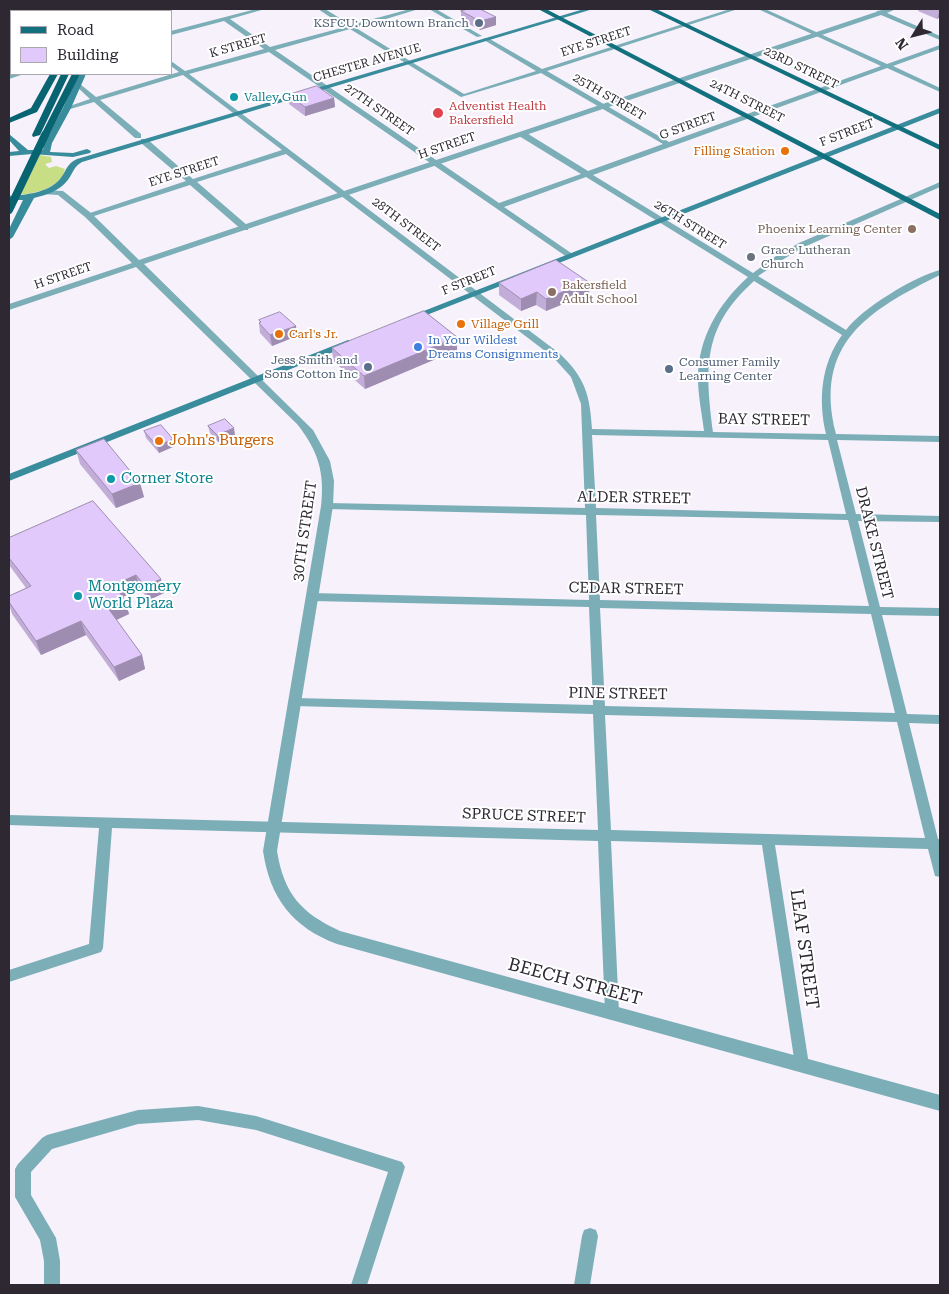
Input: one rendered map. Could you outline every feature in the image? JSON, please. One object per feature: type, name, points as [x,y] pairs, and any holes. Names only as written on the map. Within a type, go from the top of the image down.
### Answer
[{"type":"highway","points":[[9,120],[34,110],[53,75]]},
{"type":"highway","points":[[9,210],[64,75]]},
{"type":"highway","points":[[9,190],[75,75]]},
{"type":"main road","name":"24TH STREET","points":[[541,9],[940,217]]},
{"type":"main road","name":"CHESTER AVENUE","points":[[9,154],[25,152],[76,154],[141,138],[483,38],[555,16],[571,9]]},
{"type":"main road","name":"CHESTER AVENUE","points":[[483,38],[509,27],[590,9]]},
{"type":"main road","name":"23RD STREET","points":[[651,9],[940,148]]},
{"type":"main road","points":[[9,198],[32,196],[44,192],[63,181],[68,167],[63,160],[49,154],[48,143],[67,108],[82,75]]},
{"type":"main road","name":"F STREET","points":[[402,321],[940,110]]},
{"type":"main road","points":[[9,136],[25,152]]},
{"type":"main road","name":"CHESTER AVENUE","points":[[68,171],[83,159],[141,138]]},
{"type":"main road","points":[[9,237],[26,202],[32,196]]},
{"type":"main road","points":[[9,478],[360,338]]},
{"type":"street","points":[[172,33],[262,9]]},
{"type":"street","points":[[321,9],[405,60]]},
{"type":"street","name":"K STREET","points":[[67,108],[184,73],[416,9]]},
{"type":"street","name":"25TH STREET","points":[[432,9],[669,144]]},
{"type":"street","name":"EYE STREET","points":[[405,60],[463,96],[735,9]]},
{"type":"street","points":[[761,9],[940,90]]},
{"type":"street","points":[[872,9],[940,38]]},
{"type":"street","name":"H STREET","points":[[9,308],[893,9]]},
{"type":"street","name":"27TH STREET","points":[[225,19],[570,255]]},
{"type":"street","name":"G STREET","points":[[499,206],[940,46]]},
{"type":"street","name":"28TH STREET","points":[[172,64],[474,292],[567,365],[580,384],[584,395],[587,432],[612,1013]]},
{"type":"street","points":[[78,85],[246,228]]},
{"type":"street","name":"26TH STREET","points":[[522,134],[846,334]]},
{"type":"street","name":"EYE STREET","points":[[88,214],[287,151]]},
{"type":"street","name":"30TH STREET","points":[[63,181],[63,186],[81,203],[88,214]]},
{"type":"street","points":[[709,434],[703,375],[707,344],[712,329],[728,302],[752,276],[776,258],[800,244],[940,184]]},
{"type":"street","name":"30TH STREET","points":[[44,192],[60,193],[88,214],[306,428],[320,448],[327,464],[329,475],[327,506],[274,826]]},
{"type":"street","name":"DRAKE STREET","points":[[940,272],[884,300],[857,321],[846,334],[832,358],[826,382],[826,408],[832,437],[902,718],[937,844],[940,872]]},
{"type":"street","name":"BAY STREET","points":[[587,432],[940,439]]},
{"type":"street","name":"ALDER STREET","points":[[327,506],[940,519]]},
{"type":"street","name":"CEDAR STREET","points":[[312,597],[940,612]]},
{"type":"street","name":"PINE STREET","points":[[294,702],[940,719]]},
{"type":"street","name":"SPRUCE STREET","points":[[9,820],[937,844]]},
{"type":"street","points":[[9,976],[96,948],[106,823]]},
{"type":"street","name":"BEECH STREET","points":[[274,826],[270,851],[271,868],[276,882],[293,909],[320,930],[337,937],[940,1103]]},
{"type":"street","name":"LEAF STREET","points":[[768,839],[802,1065]]},
{"type":"street","points":[[52,1285],[52,1261],[48,1238],[23,1197],[23,1169],[46,1143],[138,1117],[198,1113],[256,1123],[397,1167],[359,1285]]},
{"type":"street","points":[[582,1285],[590,1236]]},
{"type":"green space","points":[[40,155],[51,157],[52,162],[45,164],[49,168],[56,166],[65,169],[63,175],[59,181],[47,188],[20,195]]},
{"type":"building","points":[[480,9],[496,17],[480,21],[461,11]]},
{"type":"building","points":[[317,86],[334,98],[305,107],[288,95]]},
{"type":"building","points":[[556,260],[590,283],[576,289],[574,287],[546,299],[537,292],[521,299],[499,283]]},
{"type":"building","points":[[424,311],[457,337],[364,376],[332,348]]},
{"type":"building","points":[[280,312],[296,326],[270,335],[259,323],[261,322],[259,320]]},
{"type":"building","points":[[225,419],[234,428],[217,435],[208,426]]},
{"type":"building","points":[[161,425],[173,439],[157,446],[144,431]]},
{"type":"building","points":[[104,439],[140,483],[112,494],[76,450]]},
{"type":"building","name":"Montgomery World Plaza","points":[[93,501],[161,579],[145,586],[136,575],[114,585],[125,600],[108,608],[142,655],[114,667],[81,621],[36,641],[9,602],[9,596],[31,586],[9,558],[9,538]]},
{"type":"place","name":"KSFCU: Downtown Branch","points":[[479,23]]},
{"type":"place","name":"Valley Gun","points":[[234,97]]},
{"type":"place","name":"Adventist Health Bakersfield","points":[[438,113]]},
{"type":"place","name":"Filling Station","points":[[785,151]]},
{"type":"place","name":"Phoenix Learning Center","points":[[912,229]]},
{"type":"place","name":"Grace Lutheran Church","points":[[751,257]]},
{"type":"place","name":"Bakersfield Adult School","points":[[552,292]]},
{"type":"place","name":"Village Grill","points":[[461,324]]},
{"type":"place","name":"Carl's Jr.","points":[[279,334]]},
{"type":"place","name":"In Your Wildest Dreams Consignments","points":[[418,347]]},
{"type":"place","name":"Jess Smith and Sons Cotton Inc","points":[[368,367]]},
{"type":"place","name":"Consumer Family Learning Center","points":[[669,369]]},
{"type":"place","name":"John's Burgers","points":[[159,441]]},
{"type":"place","name":"Corner Store","points":[[111,479]]},
{"type":"place","name":"Montgomery World Plaza","points":[[78,596]]}]
